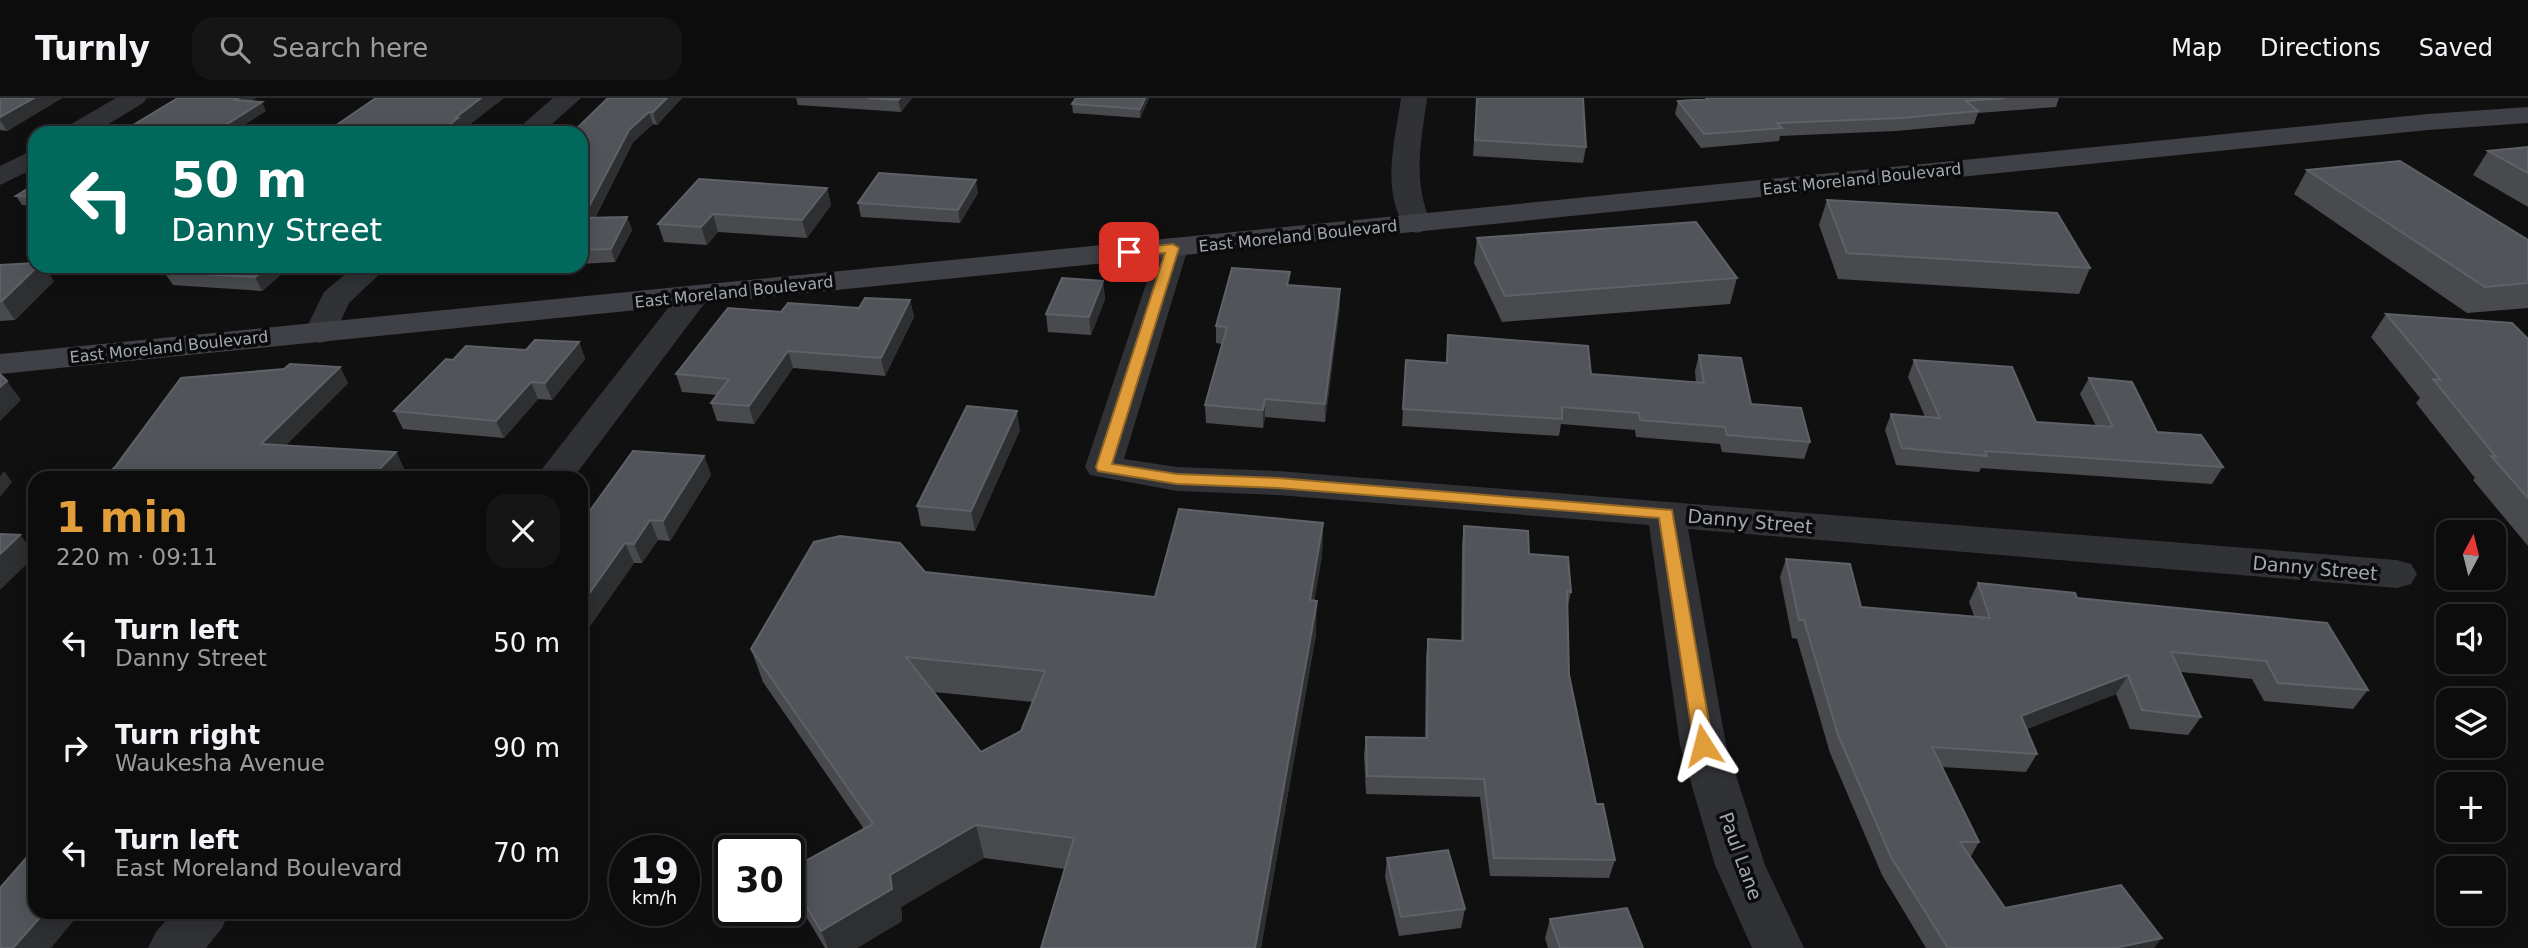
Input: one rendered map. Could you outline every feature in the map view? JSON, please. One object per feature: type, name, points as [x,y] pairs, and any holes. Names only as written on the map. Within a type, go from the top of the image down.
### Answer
[{"type":"main road","name":"East Moreland Boulevard","points":[[2428,122],[2528,100]]},
{"type":"main road","name":"East Moreland Boulevard","points":[[0,364],[2428,122],[2528,115]]},
{"type":"street","points":[[87,126],[134,98]]},
{"type":"street","points":[[534,126],[568,98]]},
{"type":"street","points":[[1414,98],[1404,187],[1407,207],[1417,224]]},
{"type":"street","points":[[0,177],[28,161]]},
{"type":"street","name":"Danny Street","points":[[1173,248],[1103,467],[1177,479],[1278,483],[2397,574]]},
{"type":"street","points":[[320,332],[335,299],[365,273]]},
{"type":"street","points":[[557,471],[694,296]]},
{"type":"street","name":"Paul Lane","points":[[1666,514],[1703,745],[1740,865],[1778,948]]},
{"type":"street","points":[[174,948],[198,919]]},
{"type":"building","points":[[0,98],[34,98],[0,117]]},
{"type":"building","points":[[178,98],[239,98],[235,100],[262,102],[224,126],[132,126]]},
{"type":"building","points":[[376,98],[481,98],[448,126],[335,126]]},
{"type":"building","points":[[608,98],[667,98],[629,130],[588,208],[588,126],[579,126]]},
{"type":"building","points":[[868,98],[900,98],[898,100]]},
{"type":"building","points":[[1076,98],[1145,98],[1140,109],[1072,104]]},
{"type":"building","points":[[1477,98],[1583,98],[1586,147],[1475,140]]},
{"type":"building","points":[[1707,98],[2005,98],[1966,101],[1978,111],[1901,118],[1777,123],[1782,128],[1704,134],[1678,101]]},
{"type":"building","points":[[2528,147],[2528,173],[2488,151]]},
{"type":"building","points":[[2400,161],[2528,240],[2528,283],[2485,287],[2307,170]]},
{"type":"building","points":[[879,173],[976,180],[958,210],[858,203]]},
{"type":"building","points":[[699,179],[827,188],[802,220],[713,214],[701,227],[658,224]]},
{"type":"building","points":[[28,188],[28,197],[16,196]]},
{"type":"building","points":[[1827,200],[2057,213],[2090,268],[1847,253]]},
{"type":"building","points":[[627,217],[611,249],[588,250],[588,218]]},
{"type":"building","points":[[1696,222],[1737,278],[1505,296],[1477,238]]},
{"type":"building","points":[[28,263],[28,273],[31,273],[2,301],[0,301],[0,265]]},
{"type":"building","points":[[1232,268],[1290,272],[1287,285],[1340,289],[1325,404],[1265,399],[1263,410],[1205,405],[1227,327],[1216,326]]},
{"type":"building","points":[[182,273],[260,273],[255,277]]},
{"type":"building","points":[[1062,278],[1103,281],[1089,317],[1046,314]]},
{"type":"building","points":[[865,298],[910,300],[881,358],[788,351],[749,406],[711,403],[729,379],[676,374],[728,308],[781,312],[788,303],[859,308]]},
{"type":"building","points":[[2386,314],[2512,323],[2528,339],[2528,498],[2491,456],[2496,457],[2433,379],[2441,380]]},
{"type":"building","points":[[1448,335],[1588,346],[1591,374],[1704,383],[1699,355],[1741,358],[1751,404],[1801,408],[1810,442],[1727,435],[1725,427],[1640,420],[1639,413],[1562,407],[1562,419],[1403,409],[1406,360],[1447,363]]},
{"type":"building","points":[[535,340],[579,342],[545,383],[531,382],[496,421],[394,411],[446,359],[453,360],[466,346],[526,350]]},
{"type":"building","points":[[1914,360],[2012,367],[2036,422],[2113,427],[2089,378],[2132,382],[2157,432],[2201,435],[2223,467],[1985,451],[1987,456],[1902,448],[1891,414],[1940,418]]},
{"type":"building","points":[[290,364],[340,367],[261,444],[396,452],[378,471],[111,471],[181,378],[284,369]]},
{"type":"building","points":[[0,374],[7,381],[0,387]]},
{"type":"building","points":[[967,406],[1017,411],[971,511],[917,506]]},
{"type":"building","points":[[633,451],[704,456],[663,521],[650,520],[634,544],[625,543],[588,595],[588,513]]},
{"type":"building","points":[[1179,509],[1323,523],[1310,600],[1317,601],[1255,948],[1041,948],[1074,838],[976,825],[890,875],[892,889],[821,931],[805,904],[805,861],[873,824],[751,649],[814,542],[840,536],[900,543],[925,572],[1155,597]],"holes":[[[906,657],[1045,671],[1021,731],[981,752]]]},
{"type":"building","points":[[1464,526],[1528,531],[1529,554],[1568,557],[1571,592],[1567,591],[1569,675],[1596,804],[1603,804],[1615,860],[1494,858],[1484,779],[1367,776],[1366,737],[1427,738],[1428,639],[1463,641]]},
{"type":"building","points":[[0,534],[20,535],[0,554]]},
{"type":"building","points":[[1786,559],[1850,564],[1861,607],[1990,618],[1978,583],[2075,593],[2077,598],[2327,623],[2368,690],[2278,683],[2266,661],[2171,652],[2201,717],[2142,710],[2128,675],[2021,716],[2037,754],[1932,747],[1979,842],[1960,842],[2005,908],[2121,885],[2162,938],[2115,948],[1948,948],[1891,857],[1838,735],[1804,620],[1799,620]]},
{"type":"building","points":[[1448,850],[1465,909],[1401,917],[1387,858]]},
{"type":"building","points":[[28,856],[28,919],[39,919],[13,948],[0,948],[0,888]]},
{"type":"building","points":[[1627,908],[1643,948],[1560,948],[1550,919]]},
{"type":"route","points":[[1129,252],[1173,248],[1103,467],[1177,479],[1278,483],[1666,514],[1703,745]]}]
